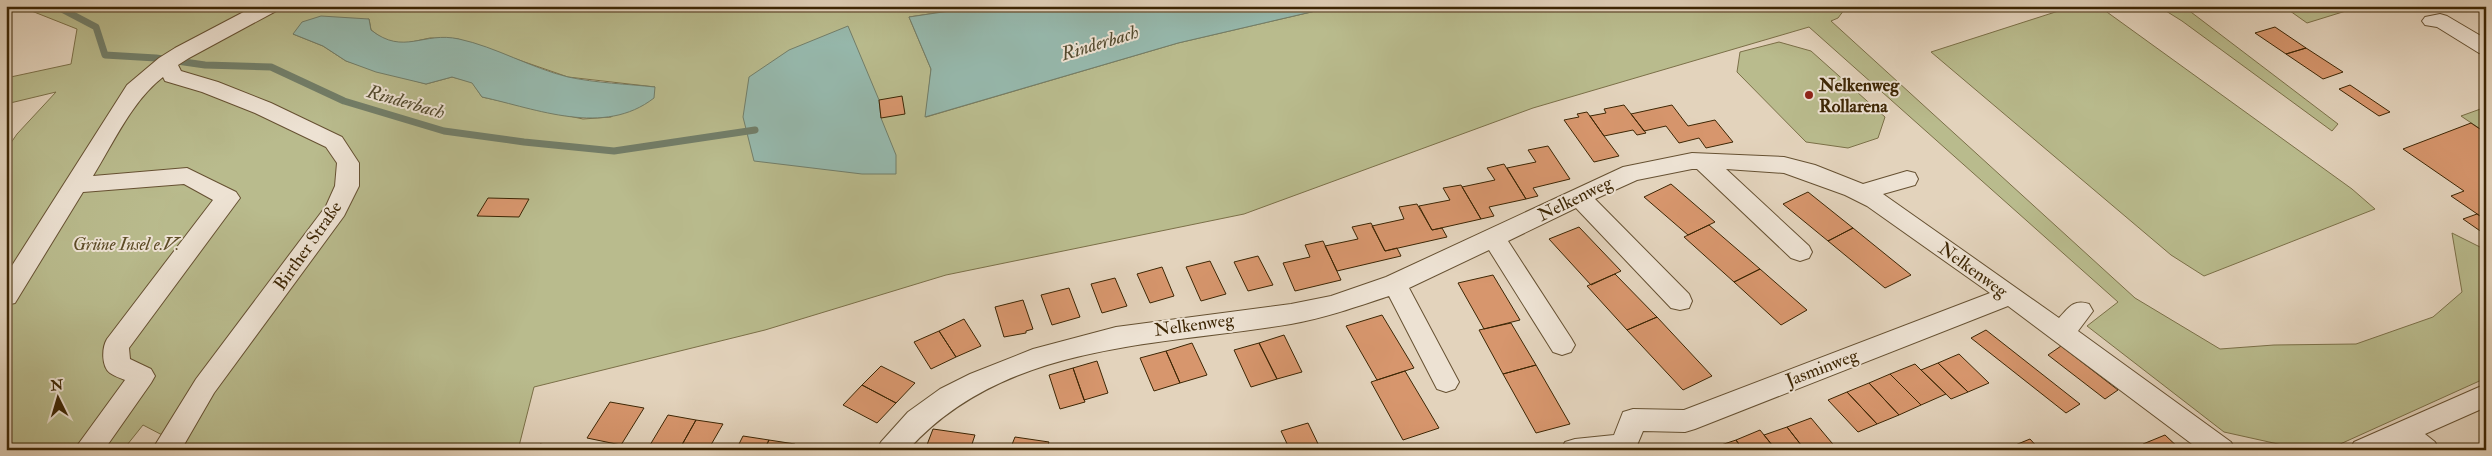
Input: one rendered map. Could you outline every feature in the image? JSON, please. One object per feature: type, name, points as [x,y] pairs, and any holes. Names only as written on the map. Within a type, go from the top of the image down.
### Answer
[{"type":"street","points":[[6,296],[135,90],[170,60],[271,6]]},
{"type":"street","points":[[2432,21],[2440,20],[2483,49]]},
{"type":"street","name":"Birther Straße","points":[[166,450],[205,386],[336,210],[347,186],[348,164],[334,142],[263,108],[210,87],[173,76],[170,60]]},
{"type":"street","points":[[1703,161],[1800,252]]},
{"type":"street","name":"Nelkenweg","points":[[891,450],[918,420],[949,397],[979,381],[1042,356],[1116,336],[1299,312],[1333,305],[1395,284],[1631,172],[1663,165],[1703,161],[1753,162],[1784,166],[1830,179],[1861,193],[1972,267],[2008,296],[2061,332],[2221,450]]},
{"type":"street","points":[[76,185],[187,176],[228,198],[116,346],[118,365],[142,376],[88,450]]},
{"type":"street","points":[[1861,193],[1907,179]]},
{"type":"street","points":[[1578,197],[1680,301]]},
{"type":"street","points":[[1494,238],[1562,345]]},
{"type":"street","points":[[1395,284],[1446,382]]},
{"type":"street","name":"Jasminweg","points":[[1575,450],[1624,445],[1633,420],[1685,421],[2008,296]]},
{"type":"street","points":[[2061,332],[2080,311]]},
{"type":"street","points":[[2364,450],[2486,394]]},
{"type":"street","points":[[2403,432],[2425,450]]},
{"type":"green space","name":"Grüne Insel e.V.","points":[[26,6],[983,6],[909,17],[931,69],[926,117],[1178,43],[1337,6],[1847,6],[1838,18],[1831,21],[2135,298],[2220,349],[2274,345],[2356,344],[2433,317],[2462,292],[2452,233],[2486,250],[2486,378],[2327,450],[2305,450],[2224,432],[2087,326],[2118,302],[1809,27],[1533,108],[1244,214],[946,275],[765,330],[534,387],[518,450],[191,450],[143,425],[123,450],[6,450],[6,150],[17,134],[56,92],[6,104],[6,78],[71,64],[77,29],[24,8]],"holes":[[[369,19],[371,30],[384,40],[402,44],[430,38],[458,39],[568,77],[655,87],[611,117],[583,119],[482,97],[472,82],[452,77],[426,84],[346,61],[323,46],[293,34]]]},
{"type":"green space","points":[[2074,6],[2100,7],[2352,189],[2375,209],[2204,276],[2171,255],[1931,52]]},
{"type":"green space","points":[[2158,6],[2183,6],[2338,124],[2332,131],[2182,21]]},
{"type":"green space","points":[[2283,6],[2362,6],[2307,23]]},
{"type":"green space","name":"Nelkenweg Rollarena","points":[[1779,42],[1811,51],[1885,117],[1878,138],[1848,148],[1806,142],[1737,72],[1740,52]]},
{"type":"green space","points":[[2486,107],[2486,133],[2461,116]]},
{"type":"water","points":[[983,6],[1337,6],[1178,43],[925,117],[931,69],[909,17]]},
{"type":"water","points":[[321,16],[369,19],[371,30],[383,38],[394,41],[404,42],[446,37],[459,39],[568,77],[655,87],[654,98],[635,110],[614,116],[570,117],[482,97],[472,83],[452,77],[426,84],[376,72],[346,61],[323,46],[293,34],[302,22]]},
{"type":"water","points":[[848,26],[879,100],[881,118],[896,155],[896,174],[862,174],[754,161],[743,117],[749,77],[789,50]]},
{"type":"building","points":[[2275,27],[2306,48],[2286,54],[2255,33]]},
{"type":"building","points":[[2306,48],[2343,72],[2323,79],[2286,54]]},
{"type":"building","points":[[2350,85],[2390,112],[2379,116],[2339,89]]},
{"type":"building","points":[[902,96],[905,114],[881,118],[879,100]]},
{"type":"building","points":[[1624,105],[1646,133],[1637,135],[1633,130],[1604,136],[1590,116],[1606,113],[1604,109]]},
{"type":"building","points":[[1672,105],[1688,126],[1715,120],[1733,142],[1706,148],[1699,138],[1679,143],[1666,126],[1644,131],[1631,114]]},
{"type":"building","points":[[1587,112],[1619,156],[1594,162],[1564,120],[1579,117],[1577,114]]},
{"type":"building","points":[[2471,123],[2486,133],[2486,220],[2451,196],[2464,191],[2403,149]]},
{"type":"building","points":[[1548,146],[1570,179],[1533,188],[1538,196],[1526,199],[1507,168],[1536,162],[1528,150]]},
{"type":"building","points":[[1504,164],[1526,199],[1489,207],[1494,216],[1481,219],[1462,187],[1495,180],[1487,168]]},
{"type":"building","points":[[1671,184],[1715,222],[1688,235],[1644,197]]},
{"type":"building","points":[[1461,185],[1481,219],[1432,230],[1419,206],[1450,200],[1443,188]]},
{"type":"building","points":[[1808,192],[1853,228],[1828,241],[1783,204]]},
{"type":"building","points":[[488,198],[529,199],[519,217],[477,216]]},
{"type":"building","points":[[1417,204],[1432,230],[1442,228],[1447,237],[1385,251],[1372,226],[1404,219],[1399,207]]},
{"type":"building","points":[[2477,214],[2486,220],[2486,235],[2463,219]]},
{"type":"building","points":[[1371,223],[1385,251],[1397,248],[1401,256],[1337,271],[1325,246],[1358,239],[1352,227]]},
{"type":"building","points":[[1709,225],[1760,269],[1734,282],[1684,237]]},
{"type":"building","points":[[1579,227],[1621,271],[1591,285],[1549,239]]},
{"type":"building","points":[[1853,228],[1911,275],[1885,288],[1828,241]]},
{"type":"building","points":[[1323,241],[1341,280],[1295,291],[1283,263],[1310,257],[1305,245]]},
{"type":"building","points":[[1258,256],[1273,285],[1248,291],[1234,262]]},
{"type":"building","points":[[1210,261],[1226,294],[1201,301],[1186,267]]},
{"type":"building","points":[[1162,267],[1174,296],[1150,303],[1137,274]]},
{"type":"building","points":[[1760,269],[1807,310],[1781,325],[1734,282]]},
{"type":"building","points":[[1615,274],[1657,317],[1627,330],[1587,286]]},
{"type":"building","points":[[1493,275],[1520,320],[1484,329],[1458,283]]},
{"type":"building","points":[[1115,278],[1127,306],[1102,313],[1091,284]]},
{"type":"building","points":[[1069,288],[1080,317],[1052,325],[1041,295]]},
{"type":"building","points":[[1023,300],[1033,329],[1026,331],[1026,333],[1004,337],[995,307]]},
{"type":"building","points":[[1382,315],[1414,368],[1377,380],[1346,326]]},
{"type":"building","points":[[1657,317],[1712,376],[1683,390],[1627,330]]},
{"type":"building","points":[[964,319],[981,346],[956,357],[939,331]]},
{"type":"building","points":[[1511,323],[1536,365],[1503,374],[1479,330]]},
{"type":"building","points":[[1986,330],[2080,404],[2066,413],[1971,338]]},
{"type":"building","points":[[939,331],[956,357],[931,369],[914,342]]},
{"type":"building","points":[[1284,335],[1302,372],[1277,379],[1259,343]]},
{"type":"building","points":[[1192,343],[1207,375],[1180,383],[1166,351]]},
{"type":"building","points":[[1259,343],[1277,379],[1251,387],[1234,350]]},
{"type":"building","points":[[2061,346],[2118,390],[2105,399],[2048,355]]},
{"type":"building","points":[[1166,351],[1180,383],[1154,391],[1140,358]]},
{"type":"building","points":[[1959,354],[1989,383],[1968,392],[1938,363]]},
{"type":"building","points":[[1097,361],[1108,393],[1084,400],[1073,368]]},
{"type":"building","points":[[1938,363],[1968,392],[1951,399],[1921,370]]},
{"type":"building","points":[[1915,364],[1946,394],[1921,405],[1890,374]]},
{"type":"building","points":[[1536,365],[1570,424],[1536,433],[1503,374]]},
{"type":"building","points":[[881,366],[915,383],[896,403],[862,385]]},
{"type":"building","points":[[1073,368],[1085,402],[1060,409],[1049,375]]},
{"type":"building","points":[[1405,371],[1439,428],[1403,440],[1371,382]]},
{"type":"building","points":[[1890,374],[1921,405],[1899,415],[1869,383]]},
{"type":"building","points":[[1869,383],[1899,415],[1877,424],[1847,392]]},
{"type":"building","points":[[862,385],[896,403],[877,423],[843,405]]},
{"type":"building","points":[[1847,392],[1877,424],[1858,432],[1828,400]]},
{"type":"building","points":[[610,402],[644,408],[621,445],[587,438]]},
{"type":"building","points":[[668,415],[696,420],[679,450],[647,450]]},
{"type":"building","points":[[1811,418],[1837,449],[1805,450],[1787,427]]},
{"type":"building","points":[[696,420],[723,424],[708,450],[679,450]]},
{"type":"building","points":[[1308,423],[1321,450],[1290,450],[1281,431]]},
{"type":"building","points":[[1787,427],[1805,450],[1776,450],[1764,435]]},
{"type":"building","points":[[933,429],[975,435],[970,450],[925,450]]},
{"type":"building","points":[[1760,430],[1776,450],[1743,450],[1736,440]]},
{"type":"building","points":[[2165,435],[2181,450],[2149,450],[2143,444]]},
{"type":"building","points":[[743,436],[769,440],[764,450],[736,450]]},
{"type":"building","points":[[1015,437],[1049,442],[1046,450],[1005,450],[1007,446],[1011,447]]},
{"type":"building","points":[[2030,439],[2040,450],[2003,450]]},
{"type":"building","points":[[769,440],[795,444],[792,450],[764,450]]},
{"type":"building","points":[[1736,440],[1743,450],[1712,448]]},
{"type":"building","points":[[540,444],[563,448],[537,450]]},
{"type":"waterway","name":"Rinderbach","points":[[56,6],[96,27],[105,55],[156,58],[205,65],[271,67],[344,101],[444,131],[524,142],[614,151],[755,130]]},
{"type":"place","name":"Nelkenweg Rollarena","points":[[1809,95]]}]
